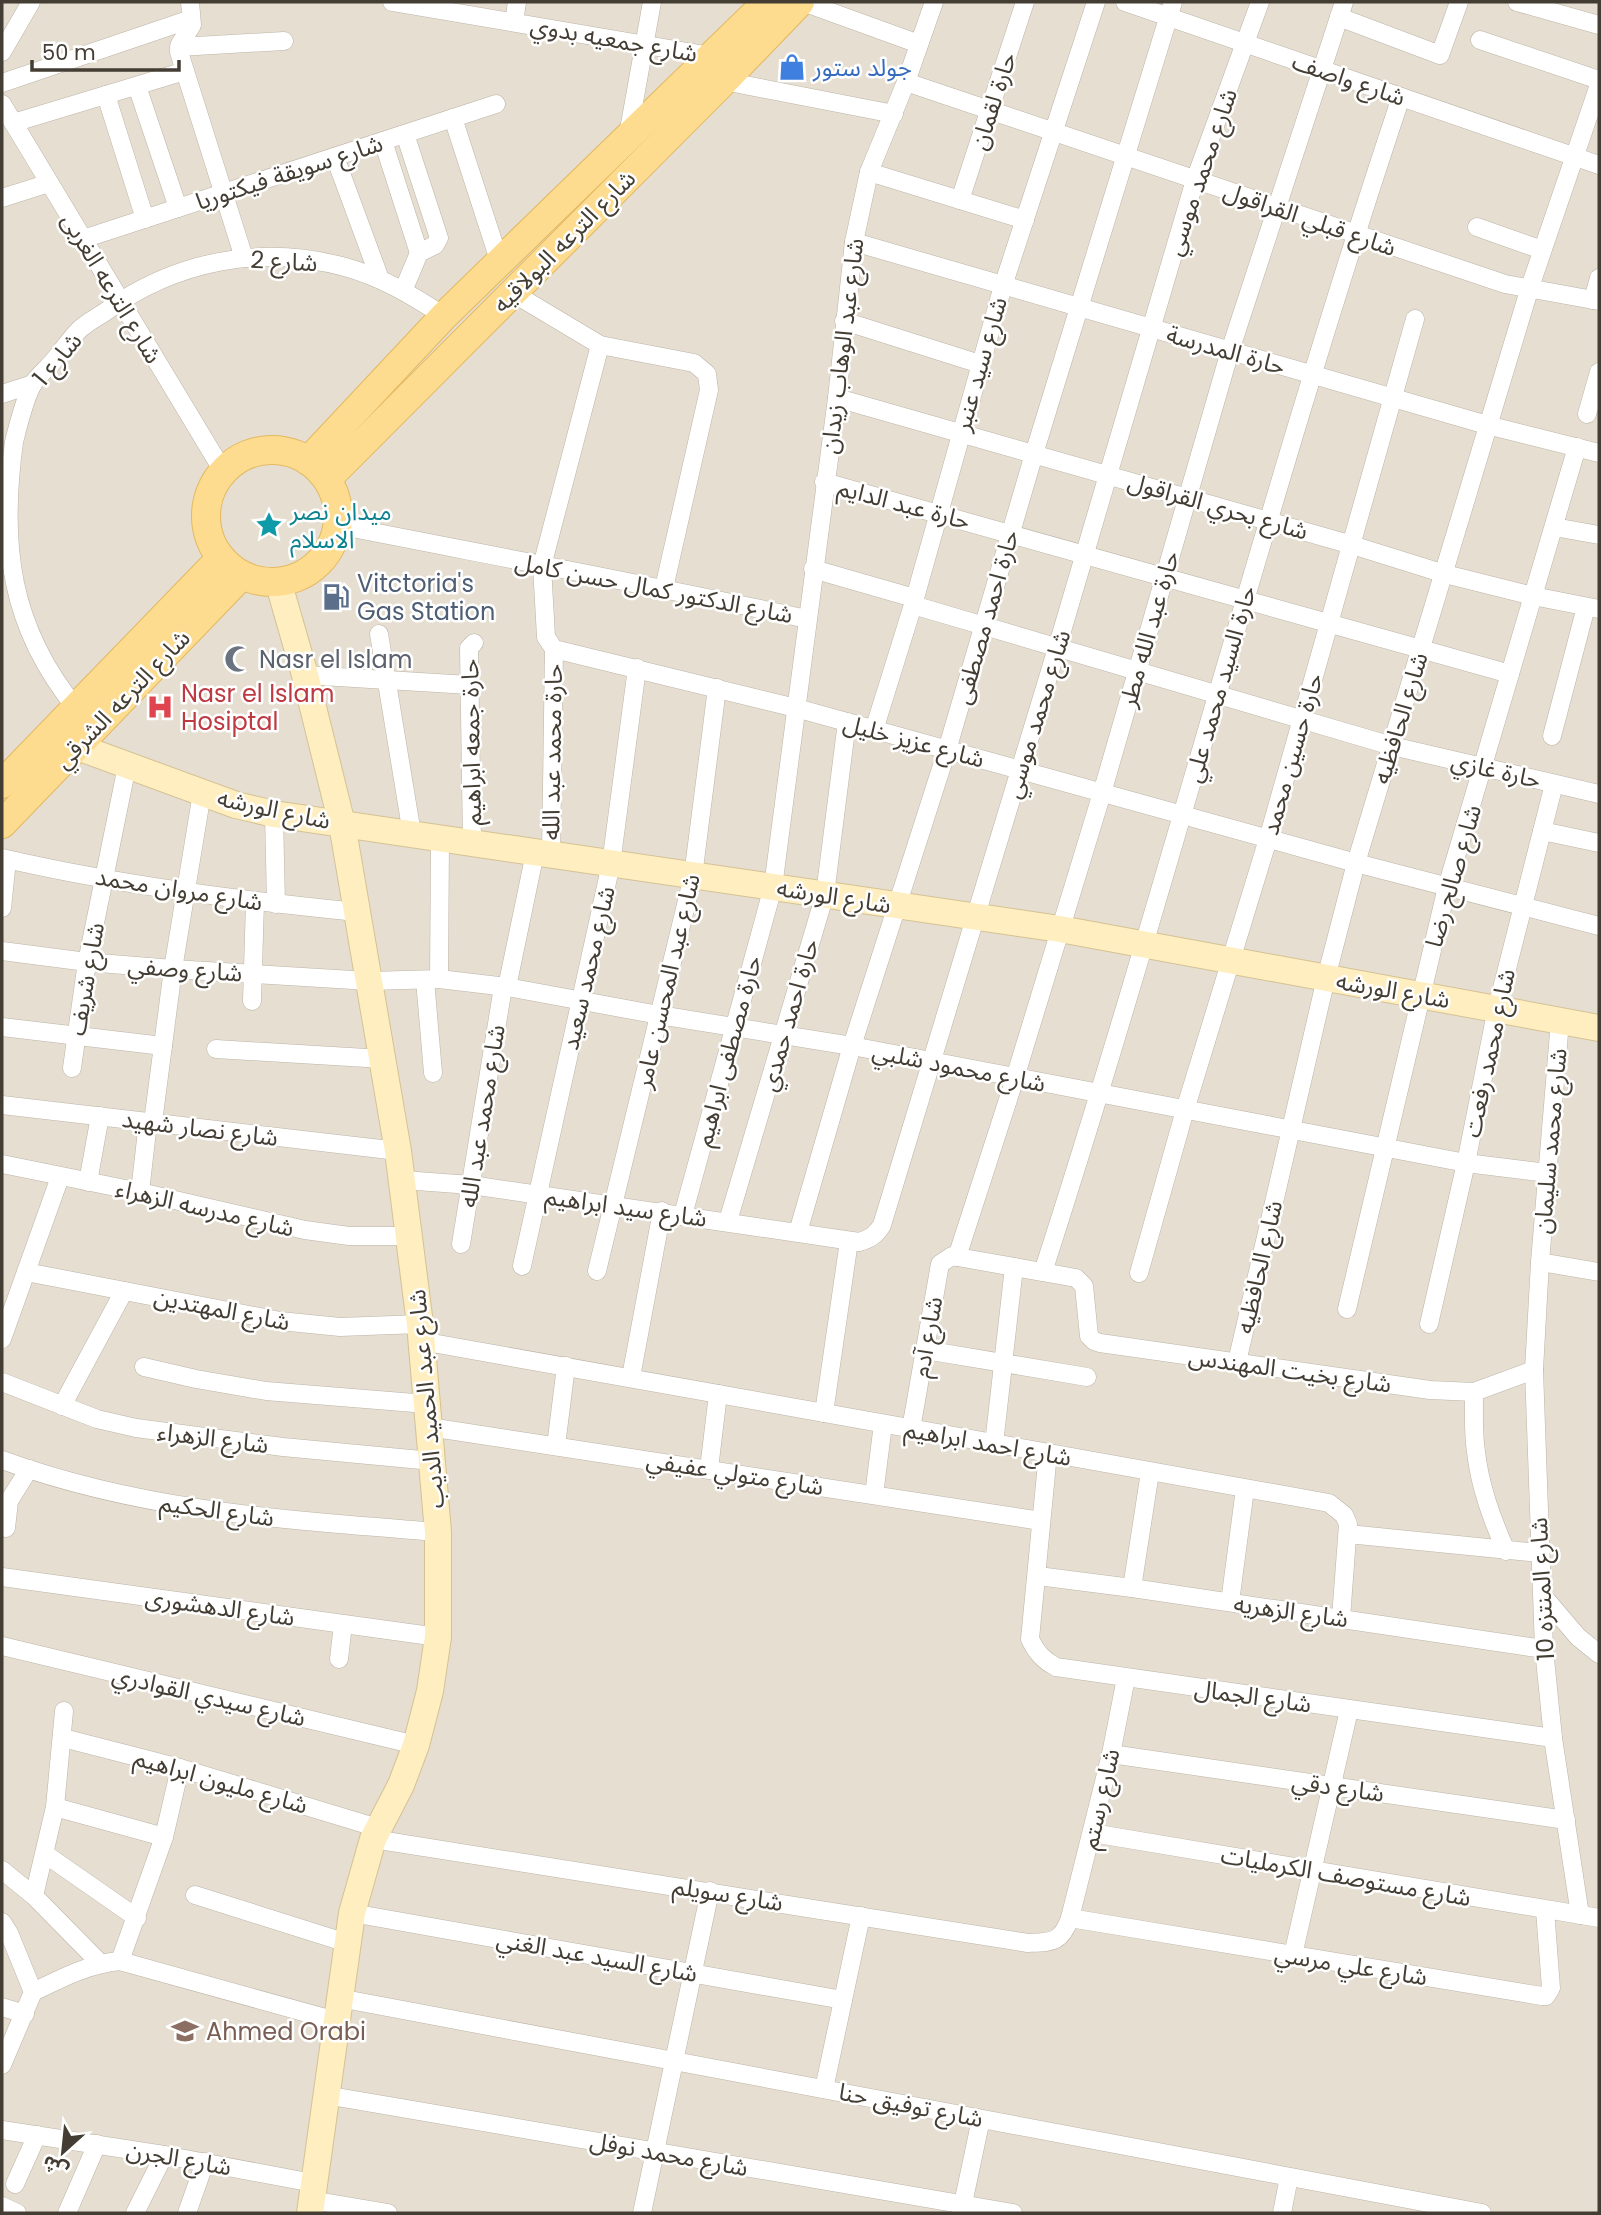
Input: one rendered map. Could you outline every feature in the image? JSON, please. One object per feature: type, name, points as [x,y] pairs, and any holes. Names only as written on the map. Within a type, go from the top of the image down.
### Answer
[{"type":"main road","name":"شارع الترعه البولاقيه","points":[[317,470],[444,316],[766,2]]},
{"type":"main road","name":"شارع الترعه البولاقيه","points":[[317,470],[513,293],[802,2]]},
{"type":"main road","points":[[270,450],[284,451],[317,470],[336,501],[337,525],[332,543],[316,565],[293,578],[278,581],[259,580],[232,566],[209,538],[205,514],[210,491],[223,471],[244,456],[270,450]]},
{"type":"main road","name":"شارع الترعه الشرقي","points":[[2,782],[76,708],[232,566]]},
{"type":"main road","name":"شارع الترعه الشرقي","points":[[2,824],[75,746],[232,566]]},
{"type":"street","points":[[2,52],[31,2]]},
{"type":"street","name":"شارع جمعيه بدوي","points":[[392,2],[711,55]]},
{"type":"street","points":[[514,22],[517,2]]},
{"type":"street","points":[[628,139],[652,2]]},
{"type":"street","points":[[802,2],[919,44]]},
{"type":"street","name":"شارع عبد الوهاب زيدان","points":[[796,708],[837,398],[854,242],[869,172],[894,114],[934,2]]},
{"type":"street","name":"حارة لقمان","points":[[960,200],[1025,2]]},
{"type":"street","name":"شارع سيد عنبر","points":[[874,730],[1003,286],[1096,2]]},
{"type":"street","name":"شارع واصف","points":[[1125,2],[1171,9],[1245,43],[1599,165]]},
{"type":"street","name":"شارع محمد موسي","points":[[849,1241],[869,1240],[877,1234],[881,1225],[1057,648],[1195,180],[1260,2]]},
{"type":"street","points":[[1342,10],[1440,55],[1460,2]]},
{"type":"street","points":[[1517,2],[1599,25]]},
{"type":"street","name":"حارة احمد مصطفى","points":[[798,1232],[852,1046],[947,750],[1010,533],[1171,9]]},
{"type":"street","points":[[2,82],[190,10],[190,32],[179,47]]},
{"type":"street","name":"حارة عبد الله مطر","points":[[957,1257],[1102,793],[1230,351],[1275,207],[1342,10]]},
{"type":"street","points":[[1480,40],[1598,90]]},
{"type":"street","points":[[179,47],[284,41]]},
{"type":"street","points":[[179,47],[244,258]]},
{"type":"street","points":[[13,123],[185,71]]},
{"type":"street","points":[[724,81],[894,114]]},
{"type":"street","name":"شارع قبلي القراقول","points":[[906,82],[1505,284],[1596,301]]},
{"type":"street","points":[[137,86],[178,208]]},
{"type":"street","name":"شارع الحافظيه","points":[[1237,1362],[1326,978],[1356,863],[1530,287],[1598,90]]},
{"type":"street","points":[[106,95],[145,219]]},
{"type":"street","name":"حارة السيد محمد علي","points":[[1043,1272],[1101,1094],[1312,374],[1401,97]]},
{"type":"street","name":"شارع الترعه الغربى","points":[[2,104],[223,471]]},
{"type":"street","name":"شارع سويقة فيكتوريا","points":[[83,239],[496,104]]},
{"type":"street","points":[[453,118],[500,263]]},
{"type":"street","points":[[404,291],[427,249],[439,237],[405,134]]},
{"type":"street","points":[[383,141],[427,249]]},
{"type":"street","points":[[335,157],[380,279]]},
{"type":"street","points":[[869,172],[1025,220]]},
{"type":"street","points":[[2,198],[49,183]]},
{"type":"street","points":[[1477,227],[1542,250]]},
{"type":"street","name":"حارة المدرسة","points":[[854,242],[1487,425],[1599,453]]},
{"type":"street","name":"شارع 2","points":[[121,300],[167,276],[192,267],[244,258],[279,256],[347,267],[404,291],[444,316]]},
{"type":"street","points":[[1596,301],[1599,278]]},
{"type":"street","points":[[513,293],[600,345],[694,363],[701,367],[709,381],[664,588]]},
{"type":"street","name":"شارع 1","points":[[76,708],[52,679],[18,613],[8,577],[3,540],[3,503],[8,466],[33,384],[79,330],[121,300]]},
{"type":"street","name":"حارة حسين محمد","points":[[1139,1273],[1185,1110],[1268,839],[1415,319]]},
{"type":"street","points":[[844,321],[980,364]]},
{"type":"street","points":[[554,649],[545,637],[542,566],[600,345]]},
{"type":"street","points":[[1587,414],[1599,378]]},
{"type":"street","points":[[2,394],[33,384]]},
{"type":"street","name":"شارع بحري القراقول","points":[[837,398],[1187,497],[1445,574],[1593,608]]},
{"type":"street","name":"شارع صالح رضا","points":[[1347,1309],[1447,887],[1577,447]]},
{"type":"street","name":"حارة عبد الدايم","points":[[824,482],[1510,674]]},
{"type":"street","name":"شارع الدكتور كمال حسن كامل","points":[[337,525],[664,588],[807,619]]},
{"type":"street","points":[[1554,527],[1599,535]]},
{"type":"street","name":"حارة غازي","points":[[813,569],[983,626],[1392,746],[1599,794]]},
{"type":"street","name":"شارع عبد الحميد الديب","points":[[278,581],[305,675],[342,824],[383,1059],[410,1236],[438,1532],[438,1637],[430,1691],[416,1745],[401,1785],[376,1833],[352,1913],[312,2199]]},
{"type":"street","points":[[1552,736],[1593,608]]},
{"type":"street","points":[[379,634],[412,834]]},
{"type":"street","name":"حارة جمعه ابراهيم","points":[[472,843],[468,685],[469,648],[474,643]]},
{"type":"street","name":"شارع عزيز خليل","points":[[554,649],[796,708],[1356,863],[1599,926]]},
{"type":"street","name":"حارة محمد عبد الله","points":[[543,854],[554,649]]},
{"type":"street","name":"شارع محمد سعيد","points":[[522,1266],[611,864],[637,668]]},
{"type":"street","points":[[305,675],[468,685]]},
{"type":"street","name":"شارع عبد المحسن عامر","points":[[597,1271],[693,876],[717,688]]},
{"type":"street","name":"حارة مصطفى ابراهيم","points":[[683,1214],[773,887],[796,708]]},
{"type":"street","name":"حارة احمد حمدي","points":[[728,1221],[825,894],[847,722]]},
{"type":"street","name":"شارع الورشه","points":[[75,746],[236,805],[274,814],[1060,929],[1599,1027]]},
{"type":"street","name":"شارع شريف","points":[[72,1068],[88,962],[127,766]]},
{"type":"street","name":"شارع محمد رفعت","points":[[1429,1324],[1466,1163],[1497,1009],[1554,783]]},
{"type":"street","points":[[140,1192],[202,793]]},
{"type":"street","points":[[274,814],[276,904]]},
{"type":"street","points":[[1542,831],[1599,843]]},
{"type":"street","name":"حارة جمعه ابراهيم","points":[[433,1073],[432,979],[440,839]]},
{"type":"street","name":"شارع محمد عبد الله","points":[[461,1244],[505,987],[543,854]]},
{"type":"street","points":[[2,908],[5,859]]},
{"type":"street","name":"شارع مروان محمد","points":[[5,859],[186,892],[357,912]]},
{"type":"street","points":[[252,1001],[255,902]]},
{"type":"street","name":"شارع وصفي","points":[[2,951],[173,969],[369,981]]},
{"type":"street","name":"شارع محمود شلبي","points":[[369,981],[432,979],[505,987],[852,1046],[1466,1163],[1547,1173]]},
{"type":"street","name":"شارع محمد سليمان","points":[[1540,1262],[1560,1021]]},
{"type":"street","points":[[2,1027],[163,1046]]},
{"type":"street","points":[[216,1049],[383,1059]]},
{"type":"street","name":"شارع نصار شهيد","points":[[2,1105],[398,1151]]},
{"type":"street","points":[[88,1182],[100,1116]]},
{"type":"street","name":"شارع مدرسه الزهراء","points":[[2,1164],[305,1230],[349,1236],[410,1236]]},
{"type":"street","points":[[2,1339],[60,1177]]},
{"type":"street","name":"شارع سيد ابراهيم","points":[[403,1180],[471,1185],[662,1211],[849,1241]]},
{"type":"street","points":[[631,1377],[662,1211]]},
{"type":"street","points":[[824,1413],[849,1241]]},
{"type":"street","name":"شارع آدم","points":[[911,1429],[940,1264],[947,1257],[957,1257]]},
{"type":"street","points":[[957,1257],[1043,1272]]},
{"type":"street","points":[[1540,1262],[1599,1272]]},
{"type":"street","name":"شارع المنتزه 10","points":[[1540,1262],[1534,1370],[1544,1649],[1553,1738],[1580,1915]]},
{"type":"street","points":[[994,1444],[1014,1267]]},
{"type":"street","name":"شارع المهتدين","points":[[26,1272],[310,1325],[421,1332]]},
{"type":"street","name":"شارع بخيت المهندس","points":[[1043,1272],[1076,1279],[1084,1286],[1089,1336],[1094,1341],[1430,1390],[1474,1392],[1534,1370]]},
{"type":"street","points":[[62,1406],[124,1291]]},
{"type":"street","name":"شارع احمد ابراهيم","points":[[421,1332],[566,1366],[1329,1503],[1344,1515],[1348,1534]]},
{"type":"street","points":[[925,1350],[1087,1377]]},
{"type":"street","points":[[556,1446],[566,1366]]},
{"type":"street","name":"شارع متولي عفيفي","points":[[144,1367],[266,1391],[428,1415],[556,1446],[1041,1521]]},
{"type":"street","name":"شارع الزهراء","points":[[2,1382],[97,1419],[136,1428],[283,1447],[432,1461]]},
{"type":"street","points":[[1474,1392],[1475,1451],[1481,1483],[1506,1551]]},
{"type":"street","points":[[709,1469],[718,1394]]},
{"type":"street","points":[[874,1495],[883,1424]]},
{"type":"street","name":"شارع الجمال","points":[[1048,1453],[1030,1639],[1035,1651],[1045,1661],[1056,1667],[1126,1678],[1553,1738]]},
{"type":"street","name":"شارع الحكيم","points":[[2,1460],[84,1487],[180,1507],[309,1522],[438,1532]]},
{"type":"street","points":[[6,1528],[9,1501],[29,1469]]},
{"type":"street","points":[[1132,1588],[1150,1472]]},
{"type":"street","points":[[1230,1602],[1245,1489]]},
{"type":"street","points":[[1341,1618],[1348,1534],[1539,1553]]},
{"type":"street","name":"شارع الزهريه","points":[[1038,1576],[1544,1649]]},
{"type":"street","name":"شارع الدهشورى","points":[[2,1577],[438,1637]]},
{"type":"street","points":[[1543,1595],[1578,1637],[1599,1654]]},
{"type":"street","points":[[339,1659],[343,1624]]},
{"type":"street","name":"شارع سيدي القوادري","points":[[2,1646],[416,1745]]},
{"type":"street","name":"شارع رستم","points":[[1070,1918],[1111,1754],[1126,1678]]},
{"type":"street","points":[[1293,1955],[1349,1710]]},
{"type":"street","points":[[34,1896],[55,1807],[64,1711]]},
{"type":"street","name":"شارع مليون ابراهيم","points":[[63,1738],[180,1768],[376,1833]]},
{"type":"street","name":"شارع دقي","points":[[1111,1754],[1566,1820]]},
{"type":"street","points":[[2,2065],[33,1992],[80,1969],[120,1961],[164,1837],[180,1768]]},
{"type":"street","points":[[55,1807],[164,1837]]},
{"type":"street","name":"شارع سويلم","points":[[376,1833],[1028,1943],[1054,1941],[1065,1932],[1070,1918]]},
{"type":"street","name":"شارع مستوصف الكرمليات","points":[[1092,1833],[1599,1918]]},
{"type":"street","points":[[45,1854],[136,1918]]},
{"type":"street","points":[[2,1870],[34,1896],[100,1963]]},
{"type":"street","points":[[642,2213],[710,1891]]},
{"type":"street","points":[[195,1895],[347,1944]]},
{"type":"street","name":"شارع علي مرسي","points":[[1070,1918],[1546,1996],[1551,1988],[1545,1910]]},
{"type":"street","name":"شارع السيد عبد الغني","points":[[352,1913],[843,2000]]},
{"type":"street","points":[[824,2089],[861,1916]]},
{"type":"street","points":[[2,1922],[8,1945],[33,1992]]},
{"type":"street","name":"شارع توفيق حنا","points":[[120,1961],[337,2010],[674,2061],[1482,2213]]},
{"type":"street","points":[[2,2007],[24,2014]]},
{"type":"street","name":"شارع محمد نوفل","points":[[325,2095],[655,2151],[962,2209],[1013,2213]]},
{"type":"street","points":[[962,2209],[981,2119]]},
{"type":"street","name":"شارع الجرن","points":[[2,2130],[205,2162],[312,2199],[388,2213]]},
{"type":"street","points":[[15,2185],[37,2135]]},
{"type":"street","points":[[67,2213],[97,2144]]},
{"type":"street","points":[[135,2213],[164,2155]]},
{"type":"street","points":[[187,2213],[205,2162]]},
{"type":"street","points":[[1282,2213],[1289,2177]]},
{"type":"street","points":[[2,2206],[16,2213]]},
{"type":"shaded area","points":[[2,2],[1599,2],[1599,2213],[2,2213]]},
{"type":"place","name":"جولد ستور","points":[[792,67]]},
{"type":"place","name":"ميدان نصر الاسلام","points":[[269,525]]},
{"type":"place","name":"Vitctoria's Gas Station","points":[[336,597]]},
{"type":"place","name":"Nasr el Islam","points":[[238,659]]},
{"type":"place","name":"Nasr el Islam Hosiptal","points":[[160,707]]},
{"type":"place","name":"Ahmed Orabi","points":[[185,2031]]}]
